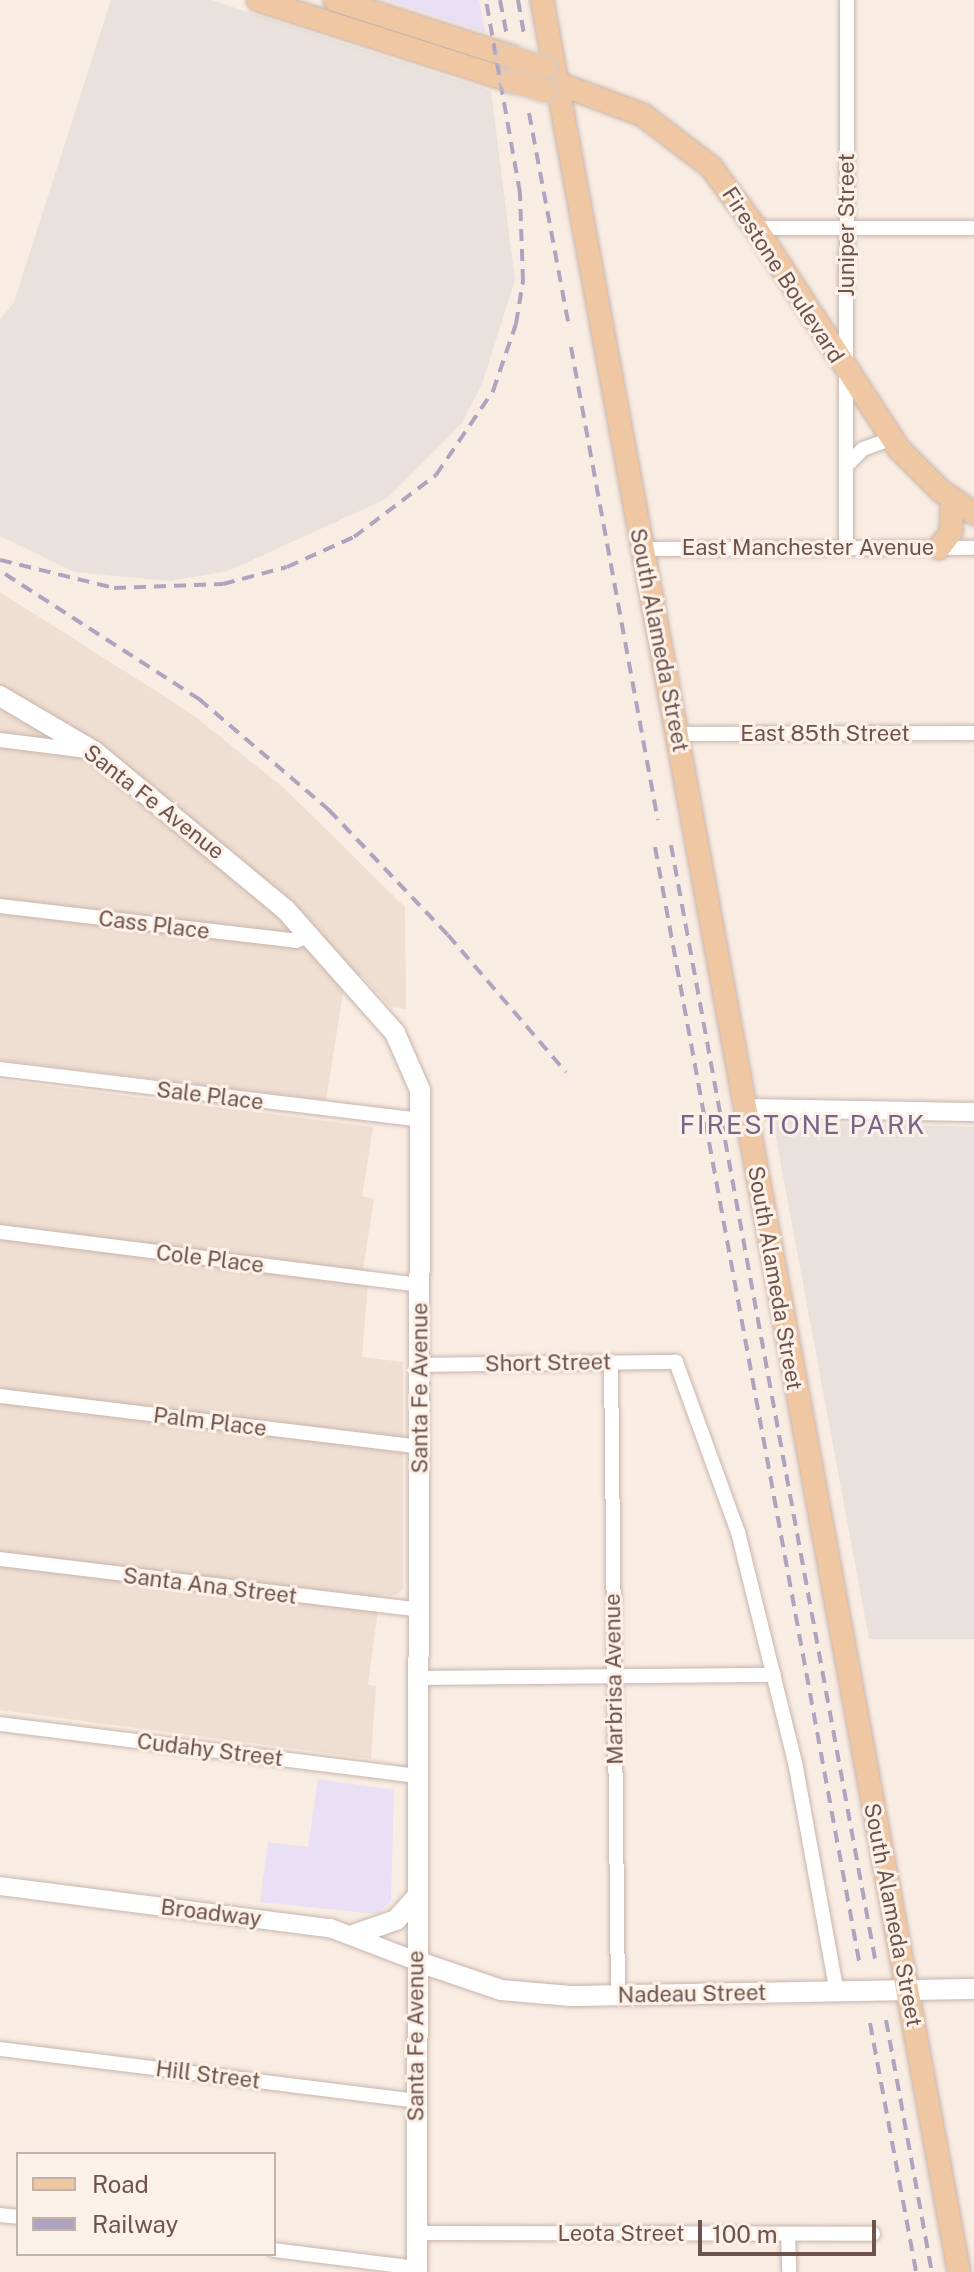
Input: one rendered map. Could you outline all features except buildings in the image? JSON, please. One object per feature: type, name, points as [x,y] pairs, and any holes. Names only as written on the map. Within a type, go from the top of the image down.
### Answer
[{"type":"main road","name":"Firestone Boulevard","points":[[258,0],[512,81],[549,81]]},
{"type":"main road","name":"Firestone Boulevard","points":[[335,0],[509,56],[549,81],[619,103],[680,139],[711,167],[756,228],[891,439],[916,469],[952,500],[974,513]]},
{"type":"main road","name":"South Alameda Street","points":[[542,0],[549,81],[677,734],[959,2272]]},
{"type":"main road","points":[[939,548],[951,532],[952,500]]},
{"type":"main road","name":"Santa Fe Avenue","points":[[0,696],[95,752],[217,849],[285,909],[395,1033],[420,1090],[421,1678],[416,1961],[417,2270]]},
{"type":"main road","points":[[353,1935],[396,1920],[417,1897]]},
{"type":"main road","name":"Nadeau Street","points":[[416,1961],[501,1990],[618,1996],[974,1989]]},
{"type":"street","name":"Juniper Street","points":[[846,547],[847,0]]},
{"type":"street","points":[[756,228],[974,228]]},
{"type":"street","points":[[846,466],[863,449],[891,439]]},
{"type":"street","name":"East Manchester Avenue","points":[[642,549],[974,548]]},
{"type":"street","name":"East 85th Street","points":[[677,734],[974,733]]},
{"type":"street","points":[[0,740],[95,752]]},
{"type":"street","name":"Cass Place","points":[[0,906],[296,941],[308,936]]},
{"type":"street","name":"Sale Place","points":[[0,1069],[420,1120]]},
{"type":"street","points":[[744,1108],[974,1112]]},
{"type":"street","name":"Cole Place","points":[[0,1232],[420,1285]]},
{"type":"street","name":"Marbrisa Avenue","points":[[611,1362],[618,1996]]},
{"type":"street","name":"Short Street","points":[[420,1365],[676,1362],[738,1532],[774,1675]]},
{"type":"street","name":"Palm Place","points":[[0,1396],[420,1447]]},
{"type":"street","name":"Santa Ana Street","points":[[0,1559],[421,1610]]},
{"type":"street","points":[[421,1678],[774,1675],[795,1762],[837,1992]]},
{"type":"street","name":"Cudahy Street","points":[[0,1724],[419,1776]]},
{"type":"street","name":"Broadway","points":[[0,1886],[353,1935],[416,1961]]},
{"type":"street","name":"Hill Street","points":[[0,2049],[416,2101]]},
{"type":"street","name":"Leota Street","points":[[417,2233],[873,2234]]},
{"type":"street","points":[[788,2234],[789,2272]]},
{"type":"street","points":[[276,2250],[417,2270]]},
{"type":"shaded area","points":[[111,0],[211,0],[491,91],[515,280],[482,384],[462,423],[386,499],[228,571],[170,581],[74,572],[0,536],[0,320],[14,302]]},
{"type":"shaded area","points":[[387,0],[479,0],[485,32]]},
{"type":"shaded area","points":[[0,592],[192,714],[285,789],[405,907],[406,1009],[391,1007],[360,974],[344,987],[326,1100],[0,1060]]},
{"type":"shaded area","points":[[0,1080],[373,1127],[362,1196],[374,1199],[363,1269],[369,1270],[362,1357],[403,1362],[403,1589],[397,1595],[380,1595],[368,1685],[376,1686],[371,1759],[0,1710]]},
{"type":"shaded area","points":[[773,1122],[974,1127],[974,1639],[869,1639]]},
{"type":"shaded area","points":[[318,1779],[394,1790],[391,1901],[377,1914],[260,1902],[268,1842],[308,1847]]},
{"type":"railway","points":[[0,560],[114,588],[223,584],[287,567],[354,537],[436,475],[493,391],[516,324],[523,281],[520,193],[486,0]]},
{"type":"railway","points":[[500,0],[507,37]]},
{"type":"railway","points":[[518,0],[524,35]]},
{"type":"railway","points":[[529,113],[568,321]]},
{"type":"railway","points":[[571,347],[658,820]]},
{"type":"railway","points":[[5,574],[199,699],[329,810],[448,935],[566,1072]]},
{"type":"railway","points":[[671,845],[876,1964]]},
{"type":"railway","points":[[655,847],[860,1966]]},
{"type":"railway","points":[[886,2020],[932,2272]]},
{"type":"railway","points":[[870,2023],[916,2272]]},
{"type":"district","name":"FIRESTONE PARK","points":[[803,1125]]}]
